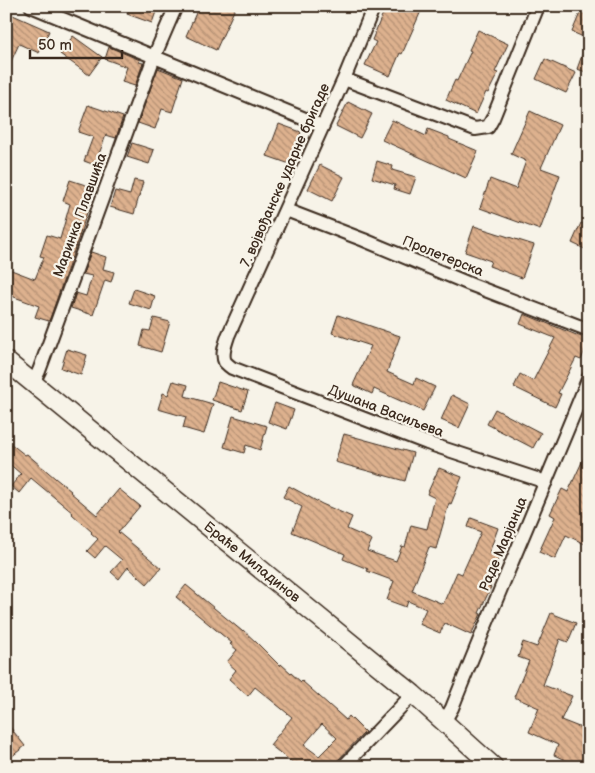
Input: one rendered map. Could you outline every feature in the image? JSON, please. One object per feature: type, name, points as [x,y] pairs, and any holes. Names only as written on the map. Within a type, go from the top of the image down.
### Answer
[{"type":"main road","name":"Браће Миладинов","points":[[9,369],[33,383],[413,694],[494,767]]},
{"type":"street","points":[[31,6],[322,126]]},
{"type":"street","name":"Маринка Плавшића","points":[[33,383],[154,57],[176,6]]},
{"type":"street","name":"7. војвођанске ударне бригаде","points":[[223,355],[228,336],[344,79],[374,6]]},
{"type":"street","points":[[344,79],[476,129],[488,127],[538,6]]},
{"type":"street","name":"Пролетерска","points":[[286,210],[589,330]]},
{"type":"street","name":"Душана Васиљева","points":[[223,355],[225,362],[232,368],[427,443],[546,482]]},
{"type":"street","name":"Раде Марјанца","points":[[444,722],[452,708],[493,605],[589,377]]},
{"type":"street","points":[[343,767],[413,694]]},
{"type":"building","points":[[130,6],[158,6],[152,23],[127,14]]},
{"type":"building","points":[[199,6],[236,6],[216,50],[186,36]]},
{"type":"building","points":[[386,6],[412,6],[421,11],[390,76],[365,65],[376,42],[372,40]]},
{"type":"building","points":[[583,6],[589,6],[589,73],[577,69],[588,39],[572,32]]},
{"type":"building","points":[[6,12],[49,31],[39,53],[19,44],[6,72]]},
{"type":"building","points":[[478,30],[508,44],[495,72],[498,73],[488,93],[486,92],[476,114],[446,100],[471,51],[469,50]]},
{"type":"building","points":[[73,36],[102,57],[89,75],[60,54]]},
{"type":"building","points":[[109,47],[143,63],[135,86],[122,82],[127,67],[105,59]]},
{"type":"building","points":[[545,59],[576,73],[566,93],[536,79]]},
{"type":"building","points":[[158,68],[183,78],[172,112],[162,109],[155,129],[138,123]]},
{"type":"building","points":[[348,102],[372,114],[360,138],[336,126]]},
{"type":"building","points":[[88,105],[123,117],[116,138],[106,135],[95,165],[84,161],[93,137],[78,132]]},
{"type":"building","points":[[530,111],[560,125],[541,168],[560,175],[540,230],[480,208],[490,179],[516,189],[526,161],[511,154]]},
{"type":"building","points":[[392,120],[426,136],[428,129],[478,151],[466,178],[382,140]]},
{"type":"building","points":[[279,124],[301,132],[290,164],[267,156]]},
{"type":"building","points":[[132,143],[154,150],[149,164],[127,157]]},
{"type":"building","points":[[377,161],[393,166],[392,170],[416,177],[410,194],[394,189],[395,185],[372,178]]},
{"type":"building","points":[[320,165],[344,177],[332,201],[308,189]]},
{"type":"building","points":[[70,180],[95,188],[49,321],[35,317],[39,306],[6,294],[6,268],[35,279],[44,257],[40,256],[47,235],[60,239],[70,204],[63,201]]},
{"type":"building","points":[[134,180],[143,182],[134,214],[110,207],[115,191],[130,195]]},
{"type":"building","points":[[581,223],[589,226],[589,251],[572,243]]},
{"type":"building","points":[[474,226],[534,245],[522,278],[489,266],[491,261],[465,252]]},
{"type":"building","points":[[91,252],[106,257],[103,269],[114,272],[111,282],[105,280],[93,315],[71,308],[76,293],[86,296],[92,276],[83,274]]},
{"type":"building","points":[[134,289],[155,296],[151,310],[129,303]]},
{"type":"building","points":[[524,314],[589,340],[581,360],[576,358],[558,393],[561,394],[555,407],[514,387],[520,374],[533,381],[555,338],[520,324]]},
{"type":"building","points":[[338,315],[400,336],[387,372],[414,384],[416,378],[435,387],[423,411],[374,389],[372,394],[353,385],[371,346],[332,333]]},
{"type":"building","points":[[154,318],[170,322],[161,352],[140,346],[144,330],[150,331]]},
{"type":"building","points":[[67,349],[87,355],[81,375],[61,368]]},
{"type":"building","points":[[173,381],[188,385],[185,396],[213,404],[204,434],[183,428],[186,417],[158,409],[163,393],[168,395]]},
{"type":"building","points":[[218,382],[248,392],[242,410],[212,400]]},
{"type":"building","points":[[452,395],[470,404],[459,428],[441,420]]},
{"type":"building","points":[[275,403],[294,410],[287,429],[268,422]]},
{"type":"building","points":[[495,409],[541,433],[533,448],[487,424]]},
{"type":"building","points":[[233,416],[267,426],[260,450],[246,445],[244,453],[224,447]]},
{"type":"building","points":[[344,434],[413,453],[405,481],[335,462]]},
{"type":"building","points":[[6,440],[25,455],[27,454],[97,515],[119,489],[140,506],[118,532],[161,568],[147,584],[128,567],[119,579],[111,572],[122,560],[105,546],[95,558],[87,551],[98,539],[73,513],[31,478],[19,493],[11,486],[21,474],[6,461]]},
{"type":"building","points":[[589,447],[589,546],[566,535],[555,559],[539,552],[555,517],[550,514],[562,489],[568,492]]},
{"type":"building","points":[[439,468],[462,477],[451,504],[449,503],[436,549],[429,547],[412,591],[443,604],[457,572],[462,574],[481,532],[468,527],[471,518],[498,528],[489,553],[499,557],[487,585],[491,587],[471,635],[445,623],[440,633],[419,624],[426,609],[408,601],[406,607],[387,600],[394,581],[367,571],[368,569],[343,559],[345,554],[292,532],[302,507],[283,497],[289,486],[322,504],[352,517],[347,529],[372,540],[367,551],[396,561],[402,546],[405,547],[411,525],[427,529],[435,498],[427,494]]},
{"type":"building","points":[[186,585],[243,630],[280,666],[281,664],[302,681],[346,720],[349,716],[365,732],[337,761],[335,767],[298,767],[270,745],[292,717],[255,687],[248,696],[229,679],[236,670],[227,662],[237,650],[230,644],[232,643],[176,597]],"holes":[[[322,724],[337,738],[319,756],[304,745]]]},
{"type":"building","points":[[551,613],[576,623],[568,642],[560,639],[543,685],[572,696],[561,720],[589,731],[589,767],[580,767],[554,755],[558,745],[529,732],[539,708],[514,697],[529,661],[518,657],[523,642],[537,647]]},
{"type":"building","points":[[6,722],[25,746],[6,761]]}]
